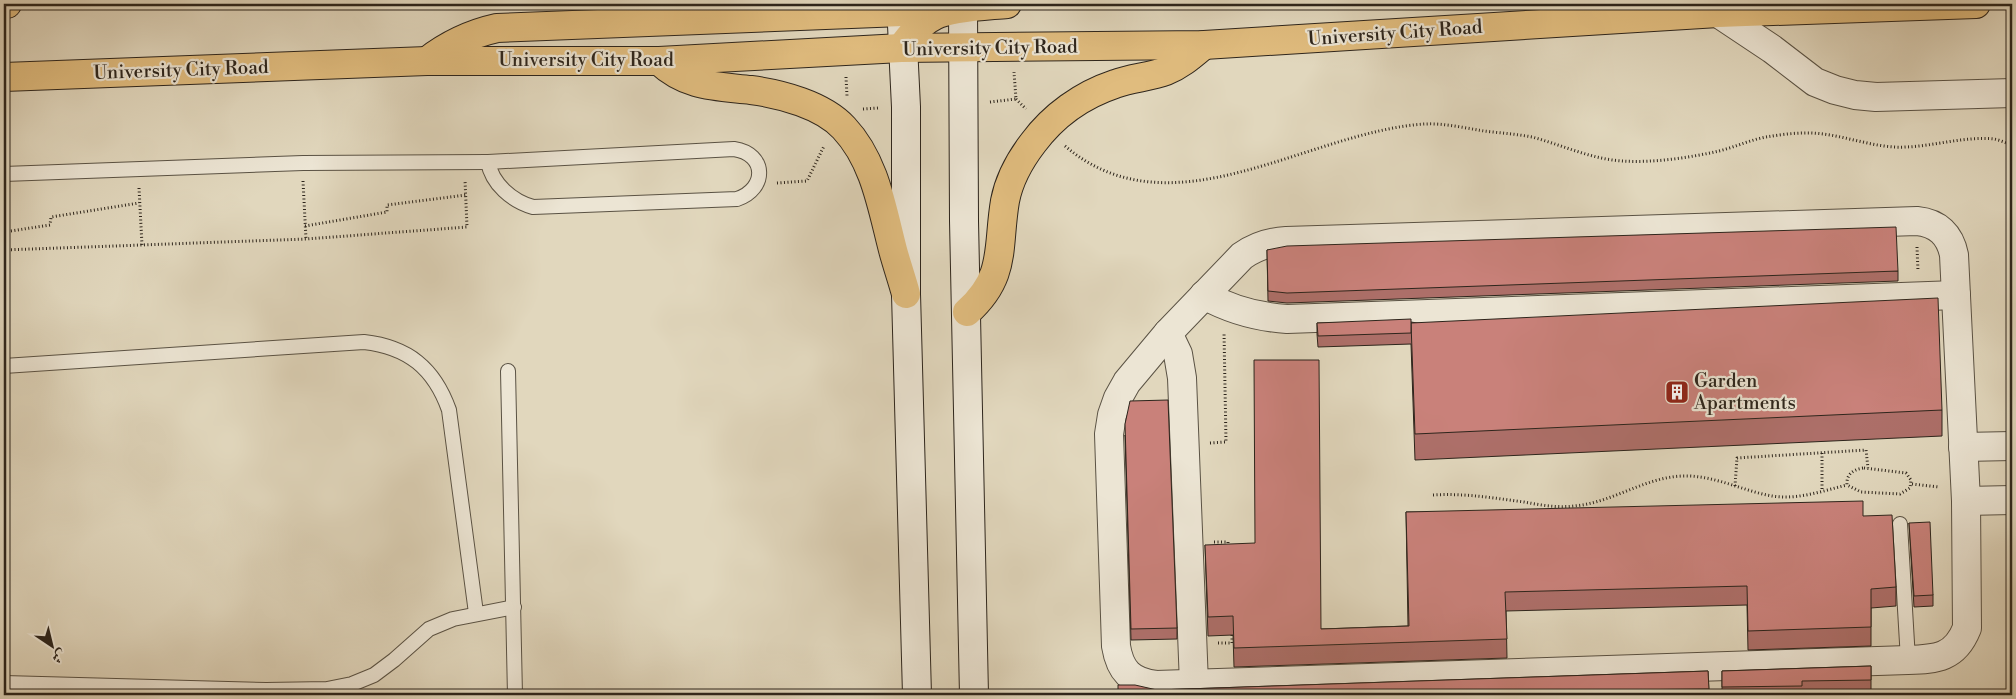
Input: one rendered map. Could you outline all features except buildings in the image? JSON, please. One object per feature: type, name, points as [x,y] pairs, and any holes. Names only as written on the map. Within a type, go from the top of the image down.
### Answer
[{"type":"main road","points":[[901,48],[911,35],[935,15],[963,6],[1007,4]]},
{"type":"main road","name":"University City Road","points":[[4,77],[427,61],[659,61],[901,48],[1204,45],[1718,13],[1976,4]]},
{"type":"main road","points":[[427,61],[445,46],[461,38],[498,28],[909,7]]},
{"type":"main road","points":[[967,312],[981,300],[996,271],[1000,255],[1006,200],[1012,179],[1021,160],[1046,128],[1062,112],[1097,90],[1168,70],[1189,58],[1204,45]]},
{"type":"main road","points":[[659,61],[681,78],[694,83],[782,96],[805,104],[844,127],[863,155],[881,199],[906,294]]},
{"type":"street","points":[[963,6],[964,222],[974,695]]},
{"type":"street","points":[[909,7],[901,48],[906,107],[906,294],[917,695]]},
{"type":"street","points":[[1718,13],[1745,30],[1815,82],[1835,90],[1855,95],[1876,97],[2012,93]]},
{"type":"street","points":[[1917,221],[1937,226],[1952,244],[1956,295],[1966,501],[1967,615],[1964,634],[1954,649],[1944,656],[1932,660],[1156,685],[1144,684],[1132,678],[1123,669],[1118,658],[1116,646],[1110,434],[1112,415],[1118,398],[1127,382],[1168,333],[1214,301],[1242,256],[1252,249],[1274,242],[1917,221]]},
{"type":"street","points":[[1214,301],[1255,316],[1287,319],[1956,295]]},
{"type":"street","points":[[1168,333],[1174,343],[1181,366],[1194,684]]},
{"type":"street","points":[[1963,447],[2012,446]]},
{"type":"street","points":[[1966,501],[2012,500]]},
{"type":"lane","points":[[4,174],[303,163],[488,162],[734,149],[743,150],[750,154],[756,161],[759,169],[756,185],[745,196],[737,199],[533,207],[508,194],[493,178],[488,162]]},
{"type":"lane","points":[[4,366],[364,342],[381,344],[397,350],[412,358],[435,380],[444,395],[449,410],[476,613]]},
{"type":"lane","points":[[508,371],[516,695]]},
{"type":"lane","points":[[1900,524],[1908,660]]},
{"type":"lane","points":[[4,683],[266,690],[327,689],[342,691],[352,684],[374,675],[430,628],[476,613],[514,607]]},
{"type":"path","points":[[1046,128],[1081,159],[1130,180],[1156,183],[1188,183],[1232,174],[1279,162],[1354,138],[1386,130],[1427,124],[1531,137],[1600,158],[1622,161],[1648,161],[1700,154],[1765,137],[1804,133],[1833,134],[1879,145],[1904,147],[1968,139],[1994,139],[2012,145]]},
{"type":"path","points":[[756,185],[807,181],[827,140],[849,147],[854,141]]},
{"type":"path","points":[[4,250],[306,239],[467,227],[465,162]]},
{"type":"path","points":[[303,163],[306,239]]},
{"type":"path","points":[[138,170],[142,245]]},
{"type":"path","points":[[305,226],[387,212],[387,205],[466,195]]},
{"type":"path","points":[[4,232],[50,225],[50,217],[139,203]]},
{"type":"path","points":[[1917,221],[1918,296]]},
{"type":"path","points":[[1185,443],[1226,442],[1214,301]]},
{"type":"path","points":[[1735,486],[1737,458],[1866,450],[1868,468]]},
{"type":"path","points":[[1822,453],[1822,491]]},
{"type":"path","points":[[1433,495],[1467,495],[1572,507],[1596,502],[1670,477],[1698,477],[1783,497],[1806,496],[1847,485],[1861,492],[1900,494],[1910,488],[1912,480],[1906,473],[1868,468],[1853,471],[1846,480],[1847,485]]},
{"type":"path","points":[[1189,543],[1228,542],[1228,551]]},
{"type":"path","points":[[1193,644],[1232,643],[1231,624]]},
{"type":"place","name":"Garden Apartments","points":[[1677,392]]}]
